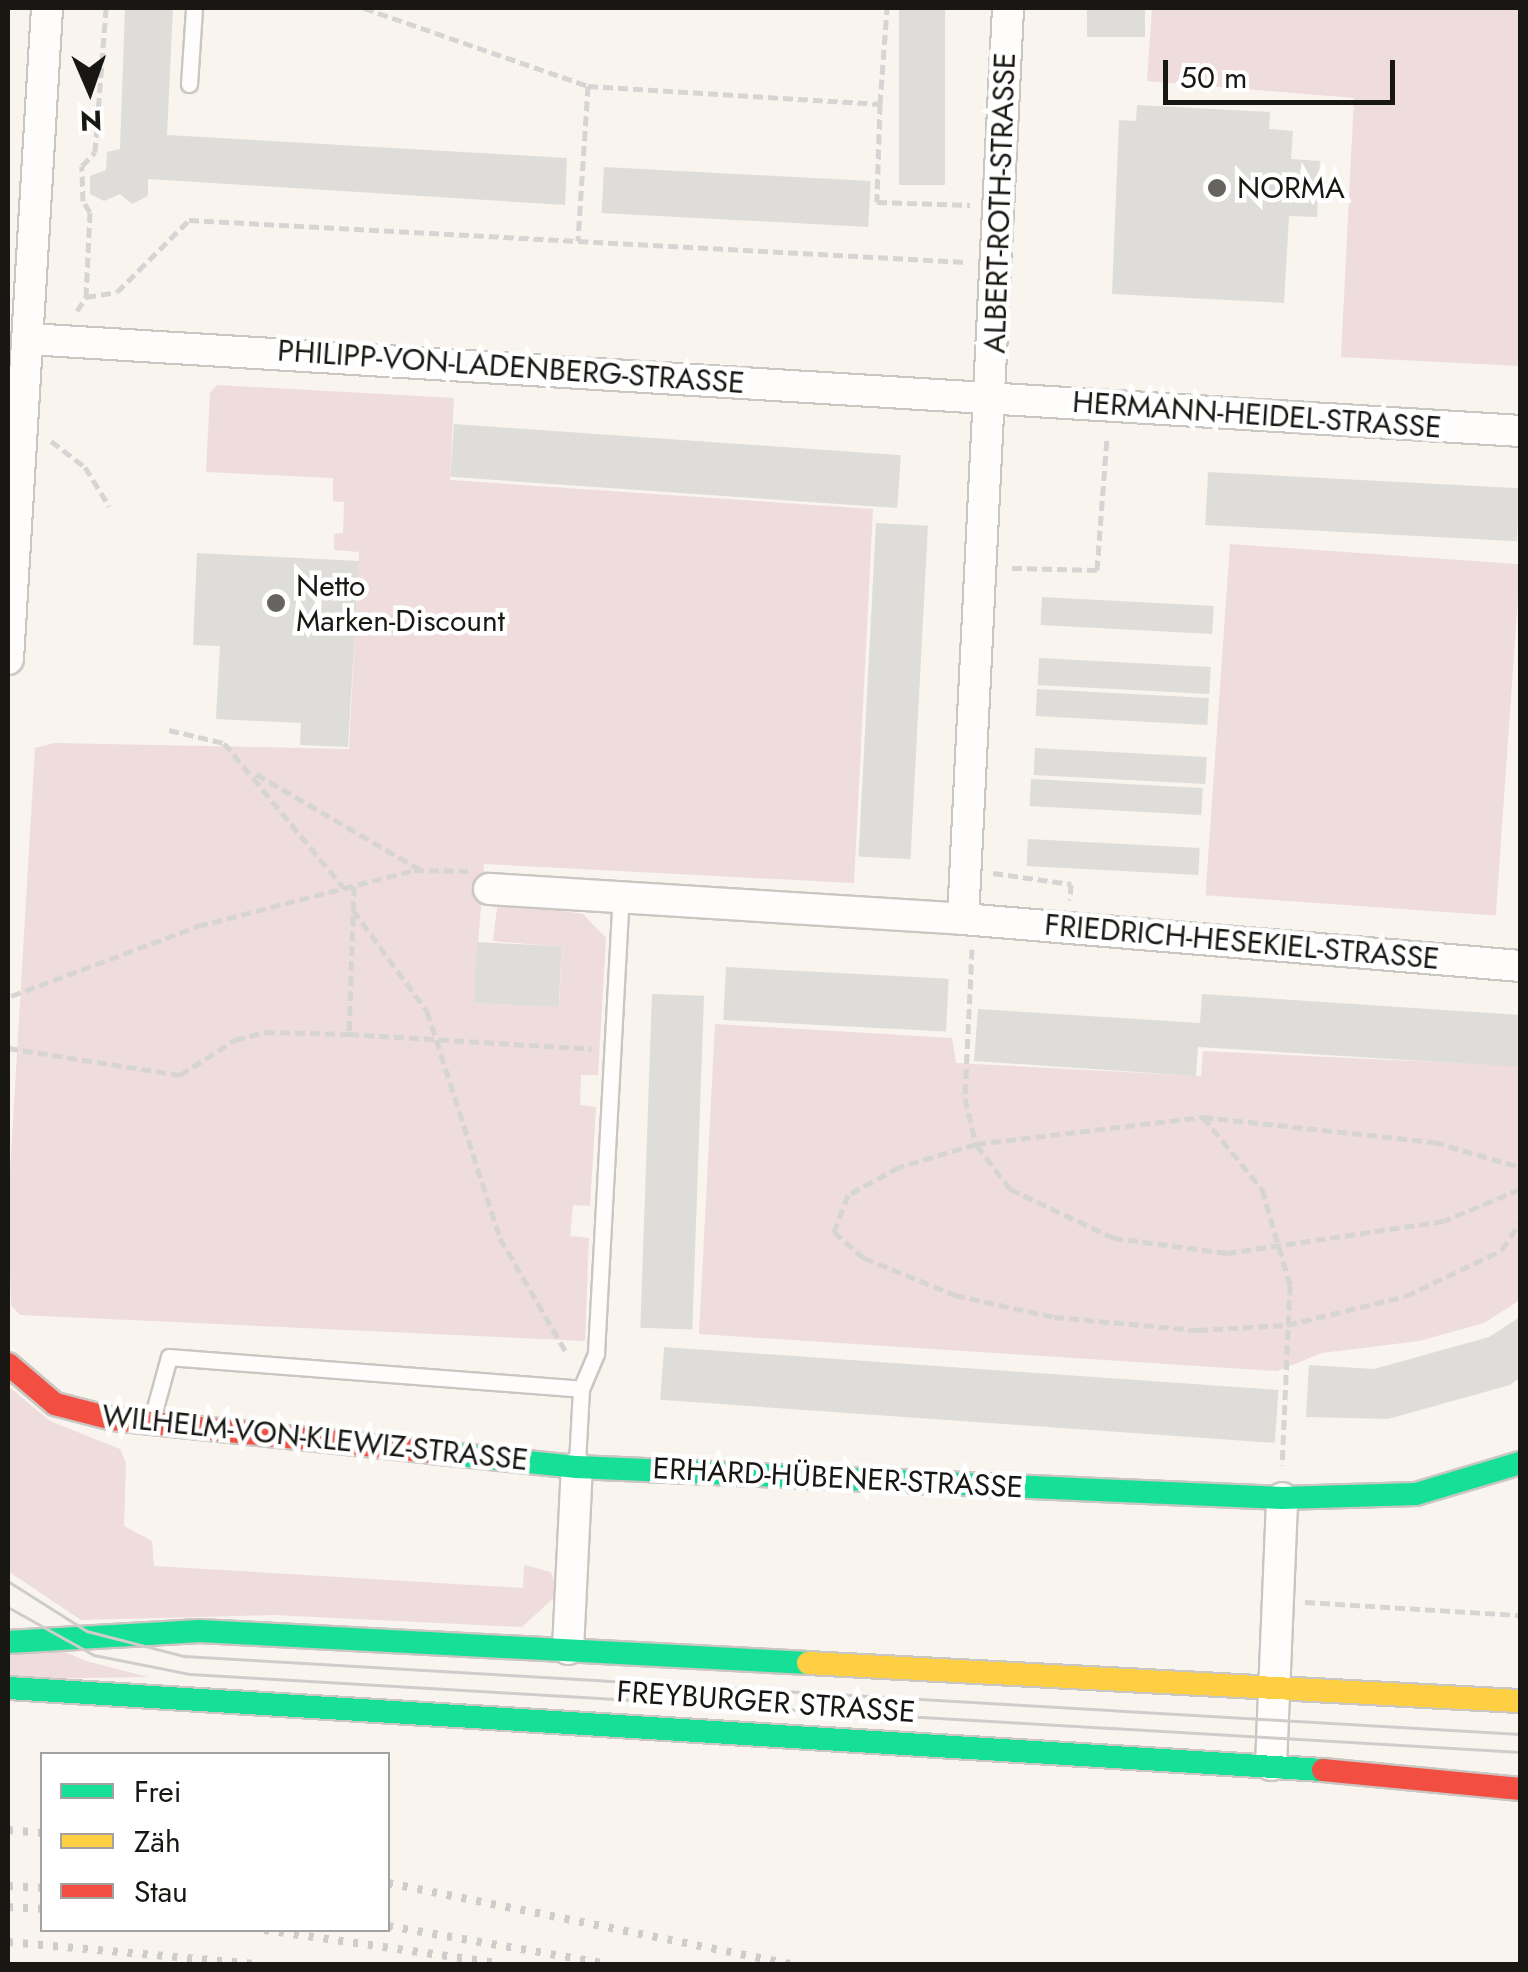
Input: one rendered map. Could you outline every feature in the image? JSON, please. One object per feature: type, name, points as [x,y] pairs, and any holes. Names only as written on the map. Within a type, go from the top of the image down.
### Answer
[{"type":"street","points":[[8,660],[47,8]]},
{"type":"street","name":"ALBERT-ROTH-STRASSE","points":[[992,398],[1008,8]]},
{"type":"street","name":"PHILIPP-VON-LADENBERG-STRASSE","points":[[29,339],[992,398]]},
{"type":"street","points":[[963,919],[992,398]]},
{"type":"street","name":"HERMANN-HEIDEL-STRASSE","points":[[992,398],[1520,431]]},
{"type":"street","name":"FRIEDRICH-HESEKIEL-STRASSE","points":[[489,889],[963,919],[1520,966]]},
{"type":"street","name":"WILHELM-VON-KLEWIZ-STRASSE","points":[[8,1364],[55,1404],[151,1425],[577,1467]]},
{"type":"street","name":"ERHARD-HÜBENER-STRASSE","points":[[577,1467],[1282,1498],[1416,1494],[1520,1463]]},
{"type":"street","points":[[568,1649],[577,1467]]},
{"type":"street","points":[[1271,1765],[1282,1498]]},
{"type":"street","name":"FREYBURGER STRASSE","points":[[8,1642],[200,1631],[1273,1691],[1520,1701]]},
{"type":"street","name":"FREYBURGER STRASSE","points":[[8,1688],[1271,1765],[1520,1788]]},
{"type":"lane","points":[[189,84],[194,8]]},
{"type":"lane","points":[[577,1467],[582,1389],[596,1353],[621,897]]},
{"type":"lane","points":[[151,1425],[168,1358],[582,1389]]},
{"type":"path","points":[[72,341],[73,319],[86,298],[90,212],[83,201],[82,166],[95,152],[106,8]]},
{"type":"path","points":[[364,8],[588,86],[880,104]]},
{"type":"path","points":[[402,21],[403,8]]},
{"type":"path","points":[[887,8],[876,202],[983,206]]},
{"type":"path","points":[[578,241],[588,86]]},
{"type":"path","points":[[86,298],[118,292],[190,220],[998,264]]},
{"type":"path","points":[[1010,588],[1012,568],[1097,570],[1110,406]]},
{"type":"path","points":[[45,436],[85,467],[110,506]]},
{"type":"path","points":[[169,730],[224,743],[344,888]]},
{"type":"path","points":[[249,769],[422,870]]},
{"type":"path","points":[[994,854],[992,873],[1071,884],[1068,928]]},
{"type":"path","points":[[11,996],[198,926],[422,870],[489,871],[489,889]]},
{"type":"path","points":[[349,1034],[354,886]]},
{"type":"path","points":[[353,910],[401,970],[440,1040],[500,1238],[566,1352]]},
{"type":"path","points":[[963,919],[972,949],[966,1098],[976,1144],[1010,1189],[1114,1238],[1227,1253],[1283,1248],[1444,1221],[1520,1189]]},
{"type":"path","points":[[8,1048],[180,1075],[236,1040],[265,1032],[612,1050]]},
{"type":"path","points":[[1203,1117],[1262,1189],[1283,1248],[1290,1285],[1282,1498]]},
{"type":"path","points":[[1520,1166],[1434,1142],[1203,1117],[976,1144],[898,1168],[848,1195],[834,1232],[864,1258],[955,1295],[1054,1317],[1198,1330],[1287,1324],[1406,1296],[1502,1250],[1520,1222]]},
{"type":"path","points":[[1276,1601],[1520,1614]]},
{"type":"shaded area","points":[[1152,8],[1520,8],[1520,366],[1341,357],[1354,98],[1147,81]]},
{"type":"shaded area","points":[[217,385],[454,398],[450,480],[873,509],[854,883],[484,864],[474,1003],[559,1007],[562,947],[493,941],[498,900],[583,914],[606,938],[598,1075],[581,1075],[580,1105],[596,1107],[590,1206],[573,1205],[570,1236],[589,1238],[585,1341],[20,1315],[11,1305],[8,1206],[35,748],[54,743],[349,749],[359,552],[334,550],[334,534],[343,533],[344,502],[333,501],[333,478],[206,472],[210,393]]},
{"type":"shaded area","points":[[1230,544],[1520,564],[1496,915],[1205,895]]},
{"type":"shaded area","points":[[715,1024],[952,1038],[956,1063],[1201,1076],[1203,1051],[1520,1066],[1520,1300],[1484,1323],[1419,1341],[1322,1353],[1277,1371],[699,1334]]},
{"type":"shaded area","points":[[8,1386],[50,1421],[120,1449],[126,1463],[124,1526],[152,1541],[154,1566],[523,1588],[524,1565],[551,1572],[558,1594],[522,1627],[275,1615],[81,1620],[8,1571]]},
{"type":"shaded area","points":[[56,1648],[86,1661],[148,1677],[8,1679],[8,1652]]},
{"type":"building","points":[[125,8],[173,8],[167,135],[567,158],[565,205],[148,179],[148,196],[132,204],[120,194],[104,201],[90,194],[90,176],[106,170],[107,152],[120,149]]},
{"type":"building","points":[[899,8],[945,8],[945,185],[899,185]]},
{"type":"building","points":[[1087,8],[1145,8],[1145,37],[1087,37]]},
{"type":"building","name":"NORMA","points":[[1137,105],[1270,112],[1269,129],[1293,131],[1291,159],[1320,161],[1317,217],[1289,216],[1284,303],[1112,294],[1119,120],[1136,121]]},
{"type":"building","points":[[604,167],[871,181],[868,227],[602,213]]},
{"type":"building","points":[[454,424],[901,455],[897,508],[450,477]]},
{"type":"building","points":[[1208,472],[1520,488],[1517,541],[1205,525]]},
{"type":"building","points":[[876,523],[928,526],[910,859],[859,857]]},
{"type":"building","name":"Netto Marken-Discount","points":[[197,553],[359,561],[348,747],[300,745],[301,723],[216,719],[220,646],[193,645]]},
{"type":"building","points":[[1042,597],[1214,606],[1212,634],[1041,625]]},
{"type":"building","points":[[1039,658],[1211,667],[1209,694],[1038,685]]},
{"type":"building","points":[[1037,689],[1209,698],[1207,725],[1036,716]]},
{"type":"building","points":[[1035,748],[1207,757],[1205,784],[1034,775]]},
{"type":"building","points":[[1031,779],[1203,788],[1201,815],[1030,806]]},
{"type":"building","points":[[1028,839],[1200,848],[1198,875],[1027,866]]},
{"type":"building","points":[[477,942],[562,946],[559,1007],[474,1003]]},
{"type":"building","points":[[726,967],[949,979],[946,1032],[723,1020]]},
{"type":"building","points":[[652,994],[704,996],[692,1330],[640,1328]]},
{"type":"building","points":[[1202,994],[1520,1015],[1520,1067],[1198,1047],[1196,1076],[974,1061],[978,1009],[1200,1023]]},
{"type":"building","points":[[1520,1317],[1520,1378],[1510,1385],[1388,1419],[1306,1417],[1309,1365],[1374,1369],[1489,1337]]},
{"type":"building","points":[[664,1347],[1278,1390],[1275,1443],[660,1400]]},
{"type":"tram line","points":[[8,1581],[87,1631],[184,1656],[1520,1734]]},
{"type":"tram line","points":[[8,1607],[94,1655],[190,1674],[1520,1752]]},
{"type":"railway","points":[[8,1830],[40,1833]]},
{"type":"railway","points":[[390,1883],[790,1964]]},
{"type":"railway","points":[[8,1886],[40,1888]]},
{"type":"railway","points":[[8,1907],[40,1909]]},
{"type":"railway","points":[[390,1926],[609,1964]]},
{"type":"railway","points":[[278,1932],[502,1964]]},
{"type":"railway","points":[[8,1942],[255,1964]]},
{"type":"traffic: fast","points":[[431,1452],[577,1467],[1282,1498],[1416,1494],[1520,1463]]},
{"type":"traffic: fast","points":[[8,1642],[200,1631],[808,1663]]},
{"type":"traffic: fast","points":[[8,1688],[1323,1770]]},
{"type":"traffic: slow","points":[[808,1663],[1520,1701]]},
{"type":"traffic: jam","points":[[8,1364],[55,1404],[113,1419],[431,1452]]},
{"type":"traffic: jam","points":[[1323,1770],[1520,1789]]},
{"type":"place","name":"NORMA","points":[[1217,188]]},
{"type":"place","name":"Netto Marken-Discount","points":[[276,603]]}]
